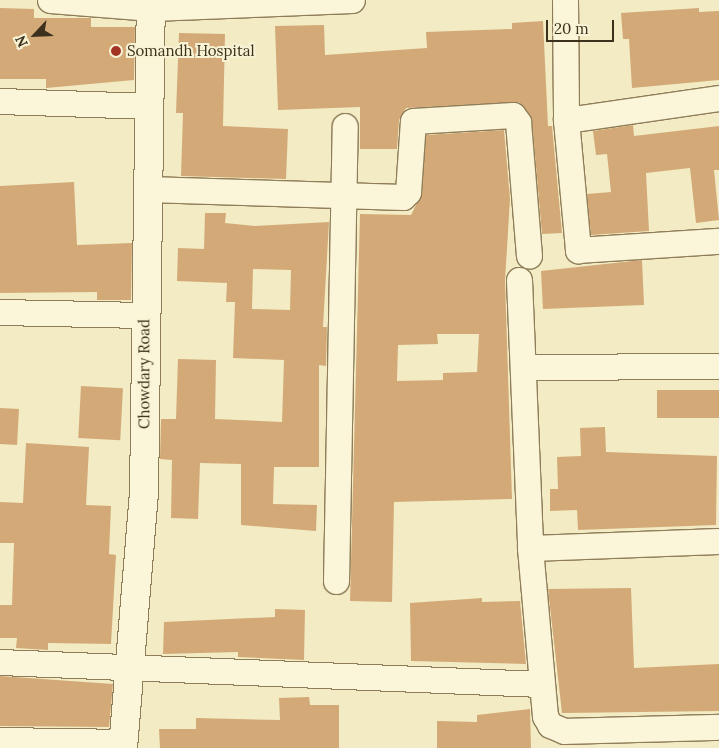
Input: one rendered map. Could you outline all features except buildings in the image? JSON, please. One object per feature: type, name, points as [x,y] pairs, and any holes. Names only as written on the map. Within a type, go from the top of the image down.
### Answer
[{"type":"street","points":[[50,0],[151,4],[352,0]]},
{"type":"street","points":[[565,0],[566,120],[578,250],[719,241]]},
{"type":"street","name":"Chowdary Road","points":[[123,745],[144,493],[143,314],[151,4]]},
{"type":"street","points":[[566,120],[719,98]]},
{"type":"street","points":[[0,101],[149,106]]},
{"type":"street","points":[[147,189],[407,196],[410,127],[416,118],[513,115],[518,122],[529,256]]},
{"type":"street","points":[[336,581],[345,126]]},
{"type":"street","points":[[519,280],[530,548],[544,716],[557,730],[719,727]]},
{"type":"street","points":[[0,312],[143,314]]},
{"type":"street","points":[[523,367],[717,366]]},
{"type":"street","points":[[530,548],[719,540]]},
{"type":"street","points":[[0,662],[130,670],[540,684]]},
{"type":"street","points":[[0,740],[123,745]]},
{"type":"place","name":"Somandh Hospital","points":[[116,51]]}]
